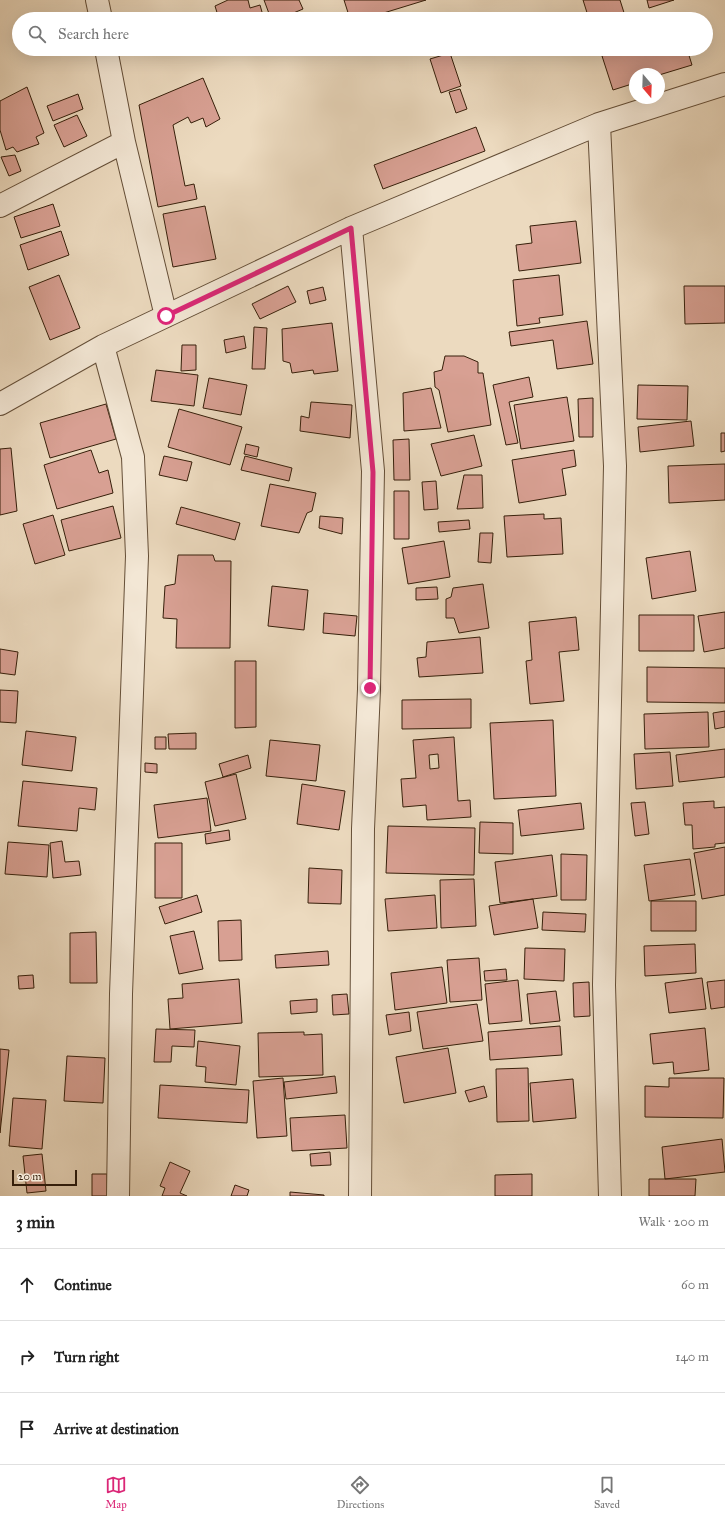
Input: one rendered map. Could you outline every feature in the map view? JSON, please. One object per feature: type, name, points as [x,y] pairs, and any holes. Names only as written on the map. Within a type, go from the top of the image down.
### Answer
[{"type":"street","points":[[97,0],[100,12]]},
{"type":"street","points":[[107,56],[124,142],[166,316]]},
{"type":"street","points":[[0,404],[103,346],[351,228],[599,124],[725,84]]},
{"type":"street","points":[[599,124],[615,466],[604,985],[610,1196]]},
{"type":"street","points":[[0,206],[124,142]]},
{"type":"street","points":[[351,228],[373,472],[370,688],[363,829],[360,1196]]},
{"type":"street","points":[[103,346],[133,457],[137,556],[121,986],[118,1196]]},
{"type":"building","points":[[228,0],[248,0],[250,8],[260,5],[262,12],[217,12],[215,6]]},
{"type":"building","points":[[264,0],[299,0],[303,9],[296,12],[268,12]]},
{"type":"building","points":[[344,0],[426,0],[387,12],[348,12]]},
{"type":"building","points":[[583,0],[620,0],[624,12],[587,12]]},
{"type":"building","points":[[647,0],[674,0],[649,8]]},
{"type":"building","points":[[440,56],[451,56],[461,86],[441,93],[430,59]]},
{"type":"building","points":[[602,56],[689,56],[692,65],[665,73],[665,68],[629,68],[629,85],[613,90]]},
{"type":"building","points":[[203,78],[220,119],[206,127],[203,118],[191,123],[188,117],[173,125],[185,186],[194,184],[197,199],[158,207],[139,105]]},
{"type":"building","points":[[27,87],[44,133],[36,137],[39,144],[17,152],[13,147],[6,150],[0,130],[0,101]]},
{"type":"building","points":[[460,89],[467,109],[456,113],[449,92]]},
{"type":"building","points":[[78,94],[83,109],[53,121],[47,106]]},
{"type":"building","points":[[77,115],[87,136],[64,147],[54,125]]},
{"type":"building","points":[[476,127],[485,151],[383,189],[374,165]]},
{"type":"building","points":[[15,155],[21,171],[9,176],[1,157]]},
{"type":"building","points":[[53,204],[60,226],[21,238],[14,217]]},
{"type":"building","points":[[205,206],[216,259],[173,267],[163,214]]},
{"type":"building","points":[[576,221],[581,263],[519,271],[516,245],[532,243],[530,226]]},
{"type":"building","points":[[61,231],[69,255],[28,270],[20,245]]},
{"type":"building","points":[[59,275],[80,328],[50,340],[29,287]]},
{"type":"building","points":[[559,275],[563,315],[539,318],[540,323],[517,326],[513,280]]},
{"type":"building","points":[[288,286],[296,302],[260,319],[252,304]]},
{"type":"building","points":[[684,286],[725,286],[725,323],[685,324]]},
{"type":"building","points":[[323,287],[326,300],[310,304],[307,291]]},
{"type":"building","points":[[587,321],[593,364],[557,369],[553,340],[511,346],[509,332]]},
{"type":"building","points":[[332,323],[338,371],[314,374],[313,370],[292,373],[290,363],[283,361],[282,329]]},
{"type":"building","points":[[254,327],[267,328],[265,369],[252,369]]},
{"type":"building","points":[[244,336],[246,348],[226,353],[224,340]]},
{"type":"building","points":[[182,345],[196,345],[196,370],[181,371]]},
{"type":"building","points":[[445,356],[464,356],[478,362],[478,373],[483,373],[491,425],[448,432],[439,390],[435,387],[434,372],[442,370]]},
{"type":"building","points":[[156,370],[198,375],[194,406],[151,401]]},
{"type":"building","points":[[529,377],[533,397],[509,402],[518,443],[506,445],[493,385]]},
{"type":"building","points":[[209,378],[247,385],[241,415],[203,408]]},
{"type":"building","points":[[638,385],[688,386],[687,420],[637,419]]},
{"type":"building","points":[[431,388],[441,428],[404,431],[403,393]]},
{"type":"building","points":[[567,397],[574,441],[521,449],[514,405]]},
{"type":"building","points":[[593,398],[593,437],[579,437],[578,399]]},
{"type":"building","points":[[311,402],[352,405],[350,438],[300,431],[301,416],[309,418]]},
{"type":"building","points":[[106,404],[116,439],[50,458],[40,423]]},
{"type":"building","points":[[179,409],[242,427],[230,465],[168,447]]},
{"type":"building","points":[[691,421],[694,446],[640,452],[638,427]]},
{"type":"building","points":[[721,433],[725,433],[725,451],[721,452]]},
{"type":"building","points":[[474,435],[482,466],[441,476],[431,444]]},
{"type":"building","points":[[409,439],[410,480],[394,480],[393,440]]},
{"type":"building","points":[[246,444],[259,447],[257,457],[244,454]]},
{"type":"building","points":[[11,448],[17,511],[0,515],[0,449]]},
{"type":"building","points":[[91,450],[99,473],[108,470],[113,493],[57,509],[44,465]]},
{"type":"building","points":[[574,450],[576,466],[562,469],[566,495],[519,503],[512,460]]},
{"type":"building","points":[[164,456],[192,462],[187,481],[159,475]]},
{"type":"building","points":[[245,456],[292,468],[289,481],[241,470]]},
{"type":"building","points":[[725,464],[725,500],[669,503],[668,466]]},
{"type":"building","points":[[464,475],[482,475],[483,508],[457,509]]},
{"type":"building","points":[[436,481],[438,509],[424,510],[422,482]]},
{"type":"building","points":[[270,484],[316,493],[312,511],[307,513],[299,533],[261,526]]},
{"type":"building","points":[[394,491],[409,491],[409,539],[394,539]]},
{"type":"building","points":[[113,506],[121,538],[69,551],[61,520]]},
{"type":"building","points":[[181,507],[240,523],[235,540],[176,524]]},
{"type":"building","points":[[544,514],[544,519],[561,518],[563,554],[507,557],[504,516]]},
{"type":"building","points":[[53,515],[65,555],[35,564],[23,524]]},
{"type":"building","points":[[320,516],[343,518],[342,534],[319,528]]},
{"type":"building","points":[[469,520],[470,529],[439,532],[438,522]]},
{"type":"building","points":[[480,533],[493,533],[491,563],[478,562]]},
{"type":"building","points":[[444,541],[450,577],[408,584],[402,548]]},
{"type":"building","points":[[690,551],[696,591],[652,599],[646,558]]},
{"type":"building","points":[[178,555],[213,555],[215,561],[231,561],[230,648],[176,648],[177,619],[163,618],[165,586],[175,584]]},
{"type":"building","points":[[483,584],[489,628],[459,633],[454,618],[446,618],[446,599],[451,597],[453,588]]},
{"type":"building","points":[[272,586],[308,590],[304,630],[268,626]]},
{"type":"building","points":[[437,587],[438,599],[416,600],[416,588]]},
{"type":"building","points":[[725,612],[725,648],[704,652],[698,616]]},
{"type":"building","points":[[324,613],[357,616],[355,636],[323,633]]},
{"type":"building","points":[[639,615],[694,615],[694,651],[639,651]]},
{"type":"building","points":[[576,617],[579,650],[559,652],[564,701],[530,704],[526,661],[532,660],[529,622]]},
{"type":"building","points":[[480,637],[483,673],[419,677],[417,658],[426,657],[427,642]]},
{"type":"building","points":[[0,649],[18,652],[15,675],[0,673]]},
{"type":"building","points":[[235,661],[256,661],[256,727],[235,728]]},
{"type":"building","points":[[647,667],[725,668],[725,703],[647,702]]},
{"type":"building","points":[[0,690],[18,691],[16,723],[0,722]]},
{"type":"building","points":[[471,699],[471,728],[402,729],[402,700]]},
{"type":"building","points":[[725,711],[725,727],[715,729],[713,713]]},
{"type":"building","points":[[708,712],[709,747],[645,749],[644,714]]},
{"type":"building","points":[[553,720],[556,796],[494,799],[490,723]]},
{"type":"building","points":[[26,731],[76,737],[72,771],[22,765]]},
{"type":"building","points":[[196,733],[196,749],[169,749],[168,734]]},
{"type":"building","points":[[155,737],[166,737],[166,749],[155,749]]},
{"type":"building","points":[[454,737],[458,801],[470,800],[471,817],[427,820],[426,805],[403,807],[401,779],[416,778],[413,740]],"holes":[[[438,754],[439,768],[430,769],[429,755]]]},
{"type":"building","points":[[270,740],[320,745],[316,781],[266,776]]},
{"type":"building","points":[[725,749],[725,777],[679,782],[676,755]]},
{"type":"building","points":[[670,752],[673,786],[636,789],[634,754]]},
{"type":"building","points":[[248,755],[251,768],[223,777],[219,764]]},
{"type":"building","points":[[145,763],[157,764],[157,773],[145,772]]},
{"type":"building","points":[[236,774],[246,819],[215,826],[205,782]]},
{"type":"building","points":[[23,781],[97,788],[95,810],[79,808],[77,831],[18,826]]},
{"type":"building","points":[[302,784],[345,791],[339,830],[297,824]]},
{"type":"building","points":[[207,798],[211,831],[158,838],[154,805]]},
{"type":"building","points":[[714,801],[714,808],[725,807],[725,843],[715,844],[715,847],[693,849],[692,825],[685,825],[683,803]]},
{"type":"building","points":[[645,802],[649,834],[635,836],[631,803]]},
{"type":"building","points":[[581,803],[584,829],[521,836],[518,810]]},
{"type":"building","points":[[480,822],[513,823],[513,854],[479,853]]},
{"type":"building","points":[[388,826],[475,828],[474,875],[386,873]]},
{"type":"building","points":[[229,830],[230,840],[206,844],[205,834]]},
{"type":"building","points":[[62,841],[65,862],[79,861],[81,875],[53,878],[50,843]]},
{"type":"building","points":[[8,842],[49,845],[47,877],[5,874]]},
{"type":"building","points":[[155,843],[182,843],[182,898],[155,898]]},
{"type":"building","points":[[725,847],[725,895],[702,899],[694,853]]},
{"type":"building","points":[[561,854],[587,855],[586,900],[561,900]]},
{"type":"building","points":[[552,855],[557,896],[500,903],[495,862]]},
{"type":"building","points":[[690,859],[695,895],[649,901],[644,865]]},
{"type":"building","points":[[309,868],[342,870],[341,904],[308,903]]},
{"type":"building","points":[[474,879],[476,926],[441,928],[440,880]]},
{"type":"building","points":[[197,895],[202,912],[165,924],[159,907]]},
{"type":"building","points":[[435,895],[437,928],[388,931],[385,899]]},
{"type":"building","points":[[533,899],[538,928],[494,935],[489,906]]},
{"type":"building","points":[[651,901],[696,901],[696,931],[651,931]]},
{"type":"building","points":[[543,912],[586,914],[585,932],[542,930]]},
{"type":"building","points":[[241,920],[242,960],[219,961],[218,921]]},
{"type":"building","points":[[194,931],[203,969],[179,974],[170,936]]},
{"type":"building","points":[[96,932],[97,983],[70,983],[70,933]]},
{"type":"building","points":[[695,944],[696,973],[645,976],[644,946]]},
{"type":"building","points":[[525,948],[565,949],[564,981],[524,979]]},
{"type":"building","points":[[328,951],[329,965],[276,968],[275,955]]},
{"type":"building","points":[[479,958],[482,1000],[450,1002],[447,960]]},
{"type":"building","points":[[442,967],[447,1003],[395,1010],[391,973]]},
{"type":"building","points":[[506,969],[507,980],[485,981],[484,971]]},
{"type":"building","points":[[33,975],[34,988],[19,989],[18,976]]},
{"type":"building","points":[[702,978],[706,1009],[669,1013],[665,983]]},
{"type":"building","points":[[239,979],[242,1023],[170,1029],[168,999],[183,998],[182,984]]},
{"type":"building","points":[[518,980],[522,1021],[489,1024],[485,984]]},
{"type":"building","points":[[725,980],[725,1007],[711,1009],[707,982]]},
{"type":"building","points":[[589,982],[590,1016],[574,1017],[573,983]]},
{"type":"building","points":[[556,991],[560,1021],[530,1024],[527,994]]},
{"type":"building","points":[[347,994],[349,1014],[333,1015],[332,995]]},
{"type":"building","points":[[317,999],[317,1012],[291,1014],[290,1001]]},
{"type":"building","points":[[477,1004],[483,1041],[423,1049],[417,1012]]},
{"type":"building","points":[[409,1012],[411,1031],[389,1035],[386,1015]]},
{"type":"building","points":[[560,1026],[562,1055],[490,1060],[488,1032]]},
{"type":"building","points":[[705,1028],[709,1070],[674,1074],[673,1062],[653,1064],[650,1034]]},
{"type":"building","points":[[156,1029],[195,1030],[194,1047],[172,1046],[171,1062],[154,1062]]},
{"type":"building","points":[[304,1032],[304,1035],[322,1034],[323,1075],[259,1077],[258,1033]]},
{"type":"building","points":[[198,1041],[240,1046],[236,1085],[205,1082],[206,1067],[196,1066]]},
{"type":"building","points":[[448,1048],[456,1093],[404,1103],[396,1057]]},
{"type":"building","points":[[0,1049],[9,1050],[0,1133]]},
{"type":"building","points":[[67,1056],[105,1058],[103,1103],[64,1101]]},
{"type":"building","points":[[528,1068],[529,1121],[497,1122],[496,1069]]},
{"type":"building","points":[[335,1076],[337,1093],[286,1099],[284,1082]]},
{"type":"building","points":[[283,1078],[287,1136],[257,1138],[253,1081]]},
{"type":"building","points":[[669,1078],[724,1078],[723,1118],[645,1117],[645,1086],[669,1087]]},
{"type":"building","points":[[573,1079],[576,1118],[533,1122],[530,1083]]},
{"type":"building","points":[[160,1085],[249,1090],[247,1123],[158,1118]]},
{"type":"building","points":[[484,1086],[487,1097],[469,1102],[465,1091]]},
{"type":"building","points":[[13,1098],[46,1100],[42,1149],[9,1146]]},
{"type":"building","points":[[345,1115],[347,1148],[292,1151],[290,1118]]},
{"type":"building","points":[[722,1139],[725,1172],[665,1179],[662,1147]]},
{"type":"building","points":[[330,1152],[331,1165],[311,1166],[310,1154]]},
{"type":"building","points":[[42,1154],[46,1191],[27,1193],[23,1156]]},
{"type":"building","points":[[170,1162],[190,1171],[180,1193],[187,1196],[162,1196],[165,1188],[160,1186]]},
{"type":"building","points":[[92,1174],[107,1174],[107,1196],[92,1196]]},
{"type":"building","points":[[532,1174],[532,1196],[495,1196],[495,1175]]},
{"type":"building","points":[[649,1179],[696,1179],[695,1196],[649,1196]]},
{"type":"building","points":[[235,1185],[249,1190],[247,1196],[231,1196]]},
{"type":"building","points":[[290,1192],[324,1195],[324,1196],[290,1196]]},
{"type":"route","points":[[166,316],[351,228],[373,472],[370,688]]}]
